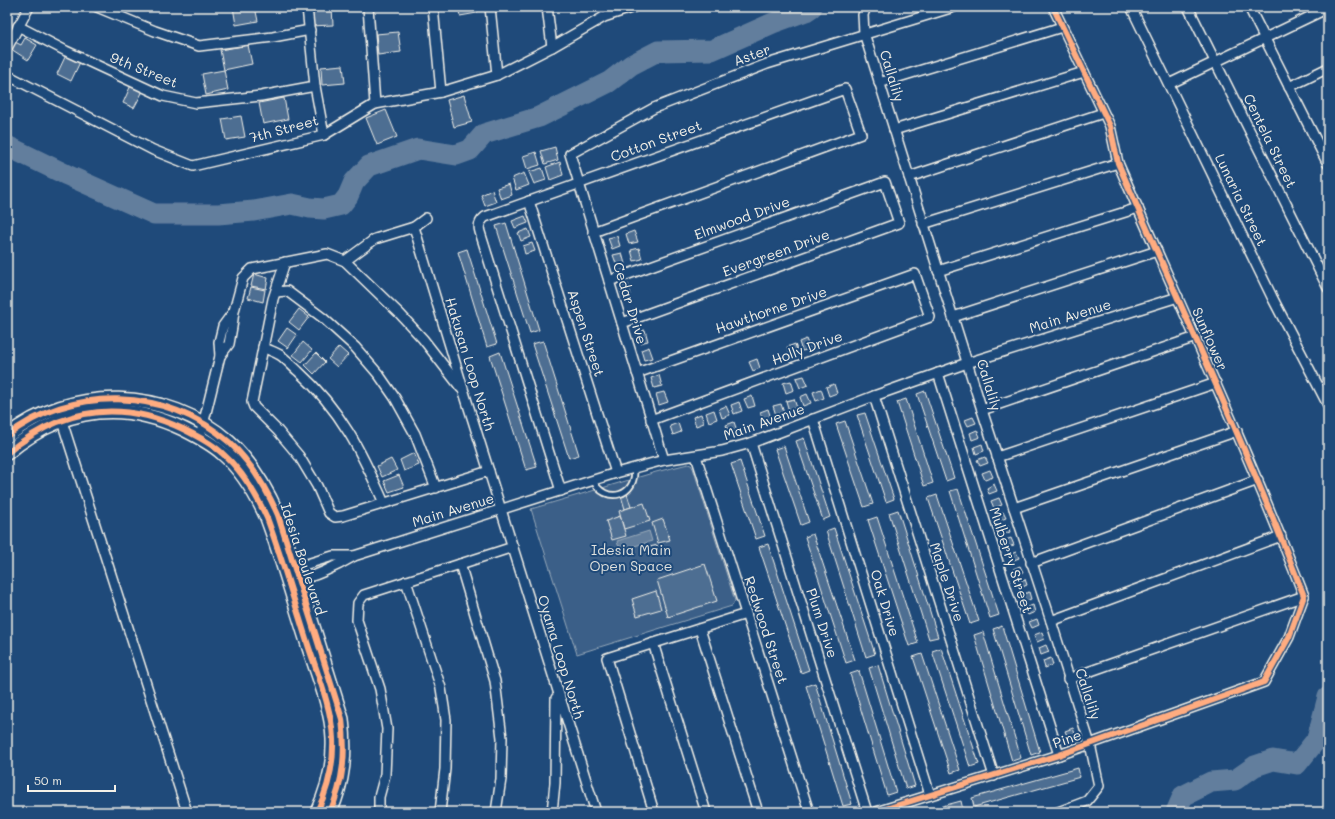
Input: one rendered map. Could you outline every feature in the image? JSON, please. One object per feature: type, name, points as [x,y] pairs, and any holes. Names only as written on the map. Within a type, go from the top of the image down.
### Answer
[{"type":"street","points":[[7,48],[29,7]]},
{"type":"street","points":[[97,7],[156,31],[199,46],[273,37],[310,30]]},
{"type":"street","points":[[307,7],[315,86],[324,135]]},
{"type":"street","points":[[368,7],[375,104]]},
{"type":"street","points":[[433,7],[441,92]]},
{"type":"street","points":[[490,7],[497,75]]},
{"type":"street","points":[[547,7],[552,47]]},
{"type":"street","points":[[603,7],[604,17]]},
{"type":"street","name":"7th Street","points":[[7,75],[152,150],[193,166],[324,135],[375,104],[441,92],[497,75],[552,47],[604,17],[634,7]]},
{"type":"street","name":"Callalily","points":[[866,7],[864,15],[864,34],[967,363],[1090,744],[1099,786],[1087,801],[1058,812]]},
{"type":"street","name":"Aster","points":[[570,154],[654,108],[767,64],[954,7]]},
{"type":"street","name":"Sunflower","points":[[1053,7],[1110,126],[1118,163],[1237,431],[1281,536],[1304,596]]},
{"type":"street","name":"Lunaria Street","points":[[1131,7],[1272,297],[1328,405]]},
{"type":"street","name":"Centela Street","points":[[1188,7],[1328,288]]},
{"type":"street","points":[[1249,7],[1328,164]]},
{"type":"street","points":[[1169,84],[1328,8]]},
{"type":"street","name":"9th Street","points":[[18,26],[66,51],[163,96],[196,103],[261,96],[315,86]]},
{"type":"street","points":[[879,83],[1062,27]]},
{"type":"street","points":[[1289,87],[1328,68]]},
{"type":"street","points":[[894,130],[1084,72]]},
{"type":"street","name":"Cotton Street","points":[[561,491],[480,232],[480,224],[485,217],[845,89],[861,134],[594,232]]},
{"type":"street","points":[[909,177],[1103,113]]},
{"type":"street","name":"Cedar Drive","points":[[570,154],[664,460]]},
{"type":"street","points":[[924,224],[1118,163]]},
{"type":"street","name":"Elmwood Drive","points":[[609,281],[885,182]]},
{"type":"street","name":"Evergreen Drive","points":[[622,323],[899,223],[885,182]]},
{"type":"street","name":"Aspen Street","points":[[529,201],[616,473]]},
{"type":"street","points":[[938,270],[1138,208]]},
{"type":"street","points":[[345,261],[375,239],[414,227],[426,218]]},
{"type":"street","name":"Hakusan Loop North","points":[[414,227],[501,510]]},
{"type":"street","points":[[953,317],[1157,251]]},
{"type":"street","points":[[200,437],[220,356],[229,344],[234,311],[243,278],[252,269],[327,254],[345,261],[400,314],[423,339],[464,392]]},
{"type":"street","points":[[285,262],[263,347],[252,402],[254,407],[278,431],[299,456],[317,486],[328,513],[335,517],[343,516],[489,471]]},
{"type":"street","name":"Hawthorne Drive","points":[[637,372],[915,274]]},
{"type":"street","name":"Holly Drive","points":[[651,420],[930,317],[915,274]]},
{"type":"street","points":[[276,292],[287,291],[323,318],[355,347],[379,375],[395,398],[415,434],[436,488]]},
{"type":"street","name":"Main Avenue","points":[[293,575],[339,565],[354,556],[616,473],[664,460],[722,451],[751,443],[874,396],[967,363],[1178,297]]},
{"type":"street","points":[[982,410],[1196,337]]},
{"type":"street","points":[[263,347],[280,355],[308,380],[329,403],[346,427],[367,466],[384,503]]},
{"type":"street","name":"Mulberry Street","points":[[938,373],[1059,755]]},
{"type":"street","points":[[997,457],[1216,383]]},
{"type":"street","name":"Maple Drive","points":[[874,396],[994,776]]},
{"type":"street","name":"Idesia Boulevard","points":[[7,436],[28,422],[60,414],[95,399],[130,400],[174,409],[217,432],[242,456],[264,486],[278,515],[326,702],[333,738],[330,778],[326,794],[317,812]]},
{"type":"street","name":"Idesia Boulevard","points":[[7,453],[60,414],[107,411],[152,417],[169,422],[200,437],[226,457],[239,471],[253,490],[293,575],[342,719],[345,741],[341,779],[336,798],[330,812]]},
{"type":"street","points":[[60,414],[187,812]]},
{"type":"street","name":"Oak Drive","points":[[813,419],[930,795]]},
{"type":"street","points":[[1014,508],[1237,431]]},
{"type":"street","name":"Plum Drive","points":[[751,443],[867,812]]},
{"type":"street","name":"Redwood Street","points":[[696,456],[809,812]]},
{"type":"street","points":[[1031,563],[1258,480]]},
{"type":"street","name":"Oyama Loop North","points":[[501,510],[596,812]]},
{"type":"street","points":[[1051,621],[1281,536]]},
{"type":"street","points":[[379,812],[379,797],[385,775],[387,729],[380,689],[357,620],[358,603],[364,595],[513,547]]},
{"type":"street","name":"Main Avenue","points":[[293,575],[333,556],[354,556]]},
{"type":"street","points":[[460,564],[495,681],[502,738],[501,779],[496,812]]},
{"type":"street","points":[[406,581],[440,688],[446,720],[445,769],[440,812]]},
{"type":"street","points":[[1068,679],[1304,596]]},
{"type":"street","name":"Pine","points":[[876,812],[1059,755],[1264,682],[1289,638],[1304,596]]},
{"type":"street","points":[[654,812],[607,658],[746,614]]},
{"type":"street","points":[[700,628],[758,812]]},
{"type":"street","points":[[653,643],[706,812]]},
{"type":"street","points":[[552,812],[555,783],[556,688]]},
{"type":"lane","points":[[593,480],[604,494],[617,495],[628,490],[632,486],[635,474],[634,468]]},
{"type":"green space","name":"Idesia Main Open Space","points":[[688,464],[693,468],[735,601],[732,606],[577,654],[531,509]]},
{"type":"shaded area","points":[[649,531],[652,541],[624,549],[618,545],[617,541]]},
{"type":"building","points":[[233,7],[255,7],[258,21],[236,25]]},
{"type":"building","points":[[309,7],[332,7],[333,25],[310,26]]},
{"type":"building","points":[[458,7],[476,7],[477,13],[460,16]]},
{"type":"building","points":[[398,32],[401,52],[378,55],[376,34]]},
{"type":"building","points":[[25,38],[37,45],[28,60],[11,49],[15,42],[21,45]]},
{"type":"building","points":[[248,45],[252,64],[224,70],[220,50]]},
{"type":"building","points":[[66,55],[80,62],[71,81],[57,74]]},
{"type":"building","points":[[343,65],[345,83],[322,85],[321,67]]},
{"type":"building","points":[[224,70],[228,90],[206,95],[202,74]]},
{"type":"building","points":[[131,85],[143,91],[134,108],[123,103]]},
{"type":"building","points":[[464,95],[472,122],[454,127],[447,100]]},
{"type":"building","points":[[284,98],[288,119],[263,124],[259,103]]},
{"type":"building","points":[[386,110],[397,137],[377,145],[366,118]]},
{"type":"building","points":[[241,116],[245,137],[226,140],[222,119]]},
{"type":"building","points":[[555,147],[558,160],[545,164],[541,151]]},
{"type":"building","points":[[536,152],[540,165],[527,169],[523,156]]},
{"type":"building","points":[[560,162],[563,175],[550,180],[546,167]]},
{"type":"building","points":[[542,168],[546,180],[534,184],[529,172]]},
{"type":"building","points":[[524,173],[529,185],[516,190],[512,178]]},
{"type":"building","points":[[509,184],[512,195],[501,199],[497,188]]},
{"type":"building","points":[[492,190],[496,202],[485,206],[481,195]]},
{"type":"building","points":[[525,216],[528,223],[515,228],[512,221]]},
{"type":"building","points":[[506,223],[539,330],[530,333],[496,226]]},
{"type":"building","points":[[528,229],[531,237],[521,241],[518,233]]},
{"type":"building","points":[[634,231],[638,242],[629,244],[626,234]]},
{"type":"building","points":[[617,236],[620,246],[612,249],[608,238]]},
{"type":"building","points":[[532,243],[535,251],[525,254],[523,246]]},
{"type":"building","points":[[639,248],[642,259],[634,261],[631,250]]},
{"type":"building","points":[[467,249],[497,344],[487,347],[458,252]]},
{"type":"building","points":[[622,253],[625,264],[617,266],[613,255]]},
{"type":"building","points":[[254,274],[268,278],[266,289],[251,286]]},
{"type":"building","points":[[628,284],[631,295],[623,297],[620,287]]},
{"type":"building","points":[[251,287],[265,290],[263,302],[248,298]]},
{"type":"building","points":[[299,309],[309,317],[299,330],[289,322]]},
{"type":"building","points":[[287,328],[297,335],[288,348],[278,341]]},
{"type":"building","points":[[645,330],[648,341],[640,343],[636,332]]},
{"type":"building","points":[[806,339],[810,349],[802,351],[799,342]]},
{"type":"building","points":[[543,341],[579,455],[569,458],[532,344]]},
{"type":"building","points":[[303,342],[312,350],[302,362],[293,355]]},
{"type":"building","points":[[795,344],[798,353],[790,356],[787,347]]},
{"type":"building","points":[[339,347],[348,355],[337,367],[328,359]]},
{"type":"building","points":[[649,347],[653,358],[644,360],[641,350]]},
{"type":"building","points":[[500,352],[537,467],[526,470],[490,356]]},
{"type":"building","points":[[316,353],[325,362],[314,374],[305,365]]},
{"type":"building","points":[[757,359],[760,368],[753,371],[749,362]]},
{"type":"building","points":[[659,375],[662,386],[654,388],[651,378]]},
{"type":"building","points":[[804,376],[808,385],[800,388],[796,378]]},
{"type":"building","points":[[791,381],[794,390],[786,393],[783,383]]},
{"type":"building","points":[[834,384],[837,393],[829,396],[826,387]]},
{"type":"building","points":[[821,389],[824,398],[816,401],[813,392]]},
{"type":"building","points":[[925,391],[954,478],[946,481],[917,394]]},
{"type":"building","points":[[664,392],[668,402],[659,405],[656,394]]},
{"type":"building","points":[[807,394],[811,403],[803,406],[800,397]]},
{"type":"building","points":[[752,396],[755,406],[748,408],[744,399]]},
{"type":"building","points":[[794,399],[797,408],[789,411],[786,401]]},
{"type":"building","points":[[906,399],[933,483],[924,486],[897,402]]},
{"type":"building","points":[[739,402],[742,411],[734,414],[731,405]]},
{"type":"building","points":[[781,404],[784,413],[776,415],[773,406]]},
{"type":"building","points":[[726,406],[730,415],[722,418],[719,409]]},
{"type":"building","points":[[768,409],[771,418],[763,421],[760,412]]},
{"type":"building","points":[[714,410],[717,419],[709,422],[706,413]]},
{"type":"building","points":[[865,413],[894,499],[886,502],[857,415]]},
{"type":"building","points":[[701,414],[704,423],[696,426],[693,417]]},
{"type":"building","points":[[973,417],[976,423],[968,426],[965,420]]},
{"type":"building","points":[[845,421],[873,504],[864,507],[836,424]]},
{"type":"building","points":[[734,422],[737,431],[729,434],[726,425]]},
{"type":"building","points":[[678,423],[681,432],[673,435],[670,426]]},
{"type":"building","points":[[977,430],[980,437],[972,440],[970,433]]},
{"type":"building","points":[[804,438],[830,517],[823,520],[796,441]]},
{"type":"building","points":[[982,444],[984,451],[976,454],[974,447]]},
{"type":"building","points":[[784,446],[809,522],[801,525],[775,449]]},
{"type":"building","points":[[414,453],[419,465],[404,471],[400,460]]},
{"type":"building","points":[[985,457],[988,463],[980,466],[977,460]]},
{"type":"building","points":[[391,459],[397,470],[382,477],[377,466]]},
{"type":"building","points":[[740,461],[765,536],[756,539],[731,464]]},
{"type":"building","points":[[990,470],[993,477],[985,480],[982,473]]},
{"type":"building","points":[[399,475],[404,487],[389,492],[384,481]]},
{"type":"building","points":[[994,484],[997,491],[989,494],[987,488]]},
{"type":"building","points":[[958,489],[999,615],[990,618],[950,491]]},
{"type":"building","points":[[627,494],[631,507],[625,509],[621,496]]},
{"type":"building","points":[[937,495],[979,621],[970,624],[928,498]]},
{"type":"building","points":[[999,498],[1002,505],[994,508],[991,501]]},
{"type":"building","points":[[644,503],[650,521],[624,529],[619,511]]},
{"type":"building","points":[[898,510],[938,637],[929,639],[889,513]]},
{"type":"building","points":[[1003,512],[1006,518],[998,521],[995,515]]},
{"type":"building","points":[[620,516],[626,536],[612,540],[606,521]]},
{"type":"building","points":[[877,517],[918,643],[909,646],[868,520]]},
{"type":"building","points":[[663,519],[670,540],[658,543],[652,523]]},
{"type":"building","points":[[1008,525],[1010,532],[1002,535],[1000,528]]},
{"type":"building","points":[[834,528],[875,654],[866,657],[826,531]]},
{"type":"building","points":[[813,534],[855,660],[846,663],[805,537]]},
{"type":"building","points":[[1011,538],[1014,545],[1006,548],[1003,541]]},
{"type":"building","points":[[768,544],[809,670],[801,673],[759,547]]},
{"type":"building","points":[[657,545],[659,552],[648,556],[646,548]]},
{"type":"building","points":[[1016,552],[1019,558],[1011,561],[1008,555]]},
{"type":"building","points":[[705,564],[717,601],[668,617],[657,580]]},
{"type":"building","points":[[1020,566],[1023,572],[1015,575],[1013,569]]},
{"type":"building","points":[[1025,579],[1027,585],[1020,588],[1017,582]]},
{"type":"building","points":[[656,591],[661,609],[637,616],[632,599]]},
{"type":"building","points":[[1029,592],[1031,599],[1024,602],[1021,595]]},
{"type":"building","points":[[1033,605],[1035,612],[1028,615],[1025,608]]},
{"type":"building","points":[[1037,619],[1039,625],[1032,628],[1029,622]]},
{"type":"building","points":[[1002,626],[1040,752],[1031,755],[993,629]]},
{"type":"building","points":[[983,632],[1021,758],[1012,761],[974,635]]},
{"type":"building","points":[[1042,632],[1044,639],[1037,642],[1034,635]]},
{"type":"building","points":[[1046,645],[1049,652],[1041,655],[1039,648]]},
{"type":"building","points":[[941,648],[979,764],[970,767],[932,651]]},
{"type":"building","points":[[922,654],[960,770],[951,773],[913,657]]},
{"type":"building","points":[[1051,658],[1053,665],[1045,668],[1043,661]]},
{"type":"building","points":[[878,665],[915,786],[906,789],[869,668]]},
{"type":"building","points":[[859,671],[896,792],[887,795],[850,674]]},
{"type":"building","points":[[815,683],[852,804],[843,806],[806,686]]},
{"type":"building","points":[[1073,728],[1076,737],[1069,740],[1065,731]]},
{"type":"building","points":[[1078,768],[1080,777],[974,807],[972,798]]},
{"type":"building","points":[[961,801],[963,810],[955,812],[920,812]]},
{"type":"waterway","points":[[7,146],[154,214],[218,214],[254,211],[292,204],[324,209],[341,205],[348,196],[354,182],[369,166],[418,149],[456,155],[470,150],[484,134],[539,117],[609,82],[631,65],[658,51],[712,50],[773,23],[806,11],[812,7]]},
{"type":"waterway","points":[[1176,812],[1183,796],[1211,782],[1235,780],[1255,766],[1273,760],[1297,764],[1317,739],[1328,697]]},
{"type":"cycle path","points":[[876,812],[1059,755],[1264,682],[1289,637],[1304,596],[1237,432],[1118,163],[1110,126],[1053,7]]},
{"type":"cycle path","points":[[7,436],[32,419],[60,408],[89,401],[119,399],[148,402],[177,411],[204,424],[229,442],[244,458],[263,485],[278,515],[342,719],[344,743],[343,766],[335,800],[330,812]]},
{"type":"cycle path","points":[[7,453],[27,438],[48,426],[70,418],[92,413],[114,412],[137,414],[160,420],[199,437],[222,453],[243,475],[267,518],[330,716],[333,739],[331,767],[327,786],[317,812]]}]
